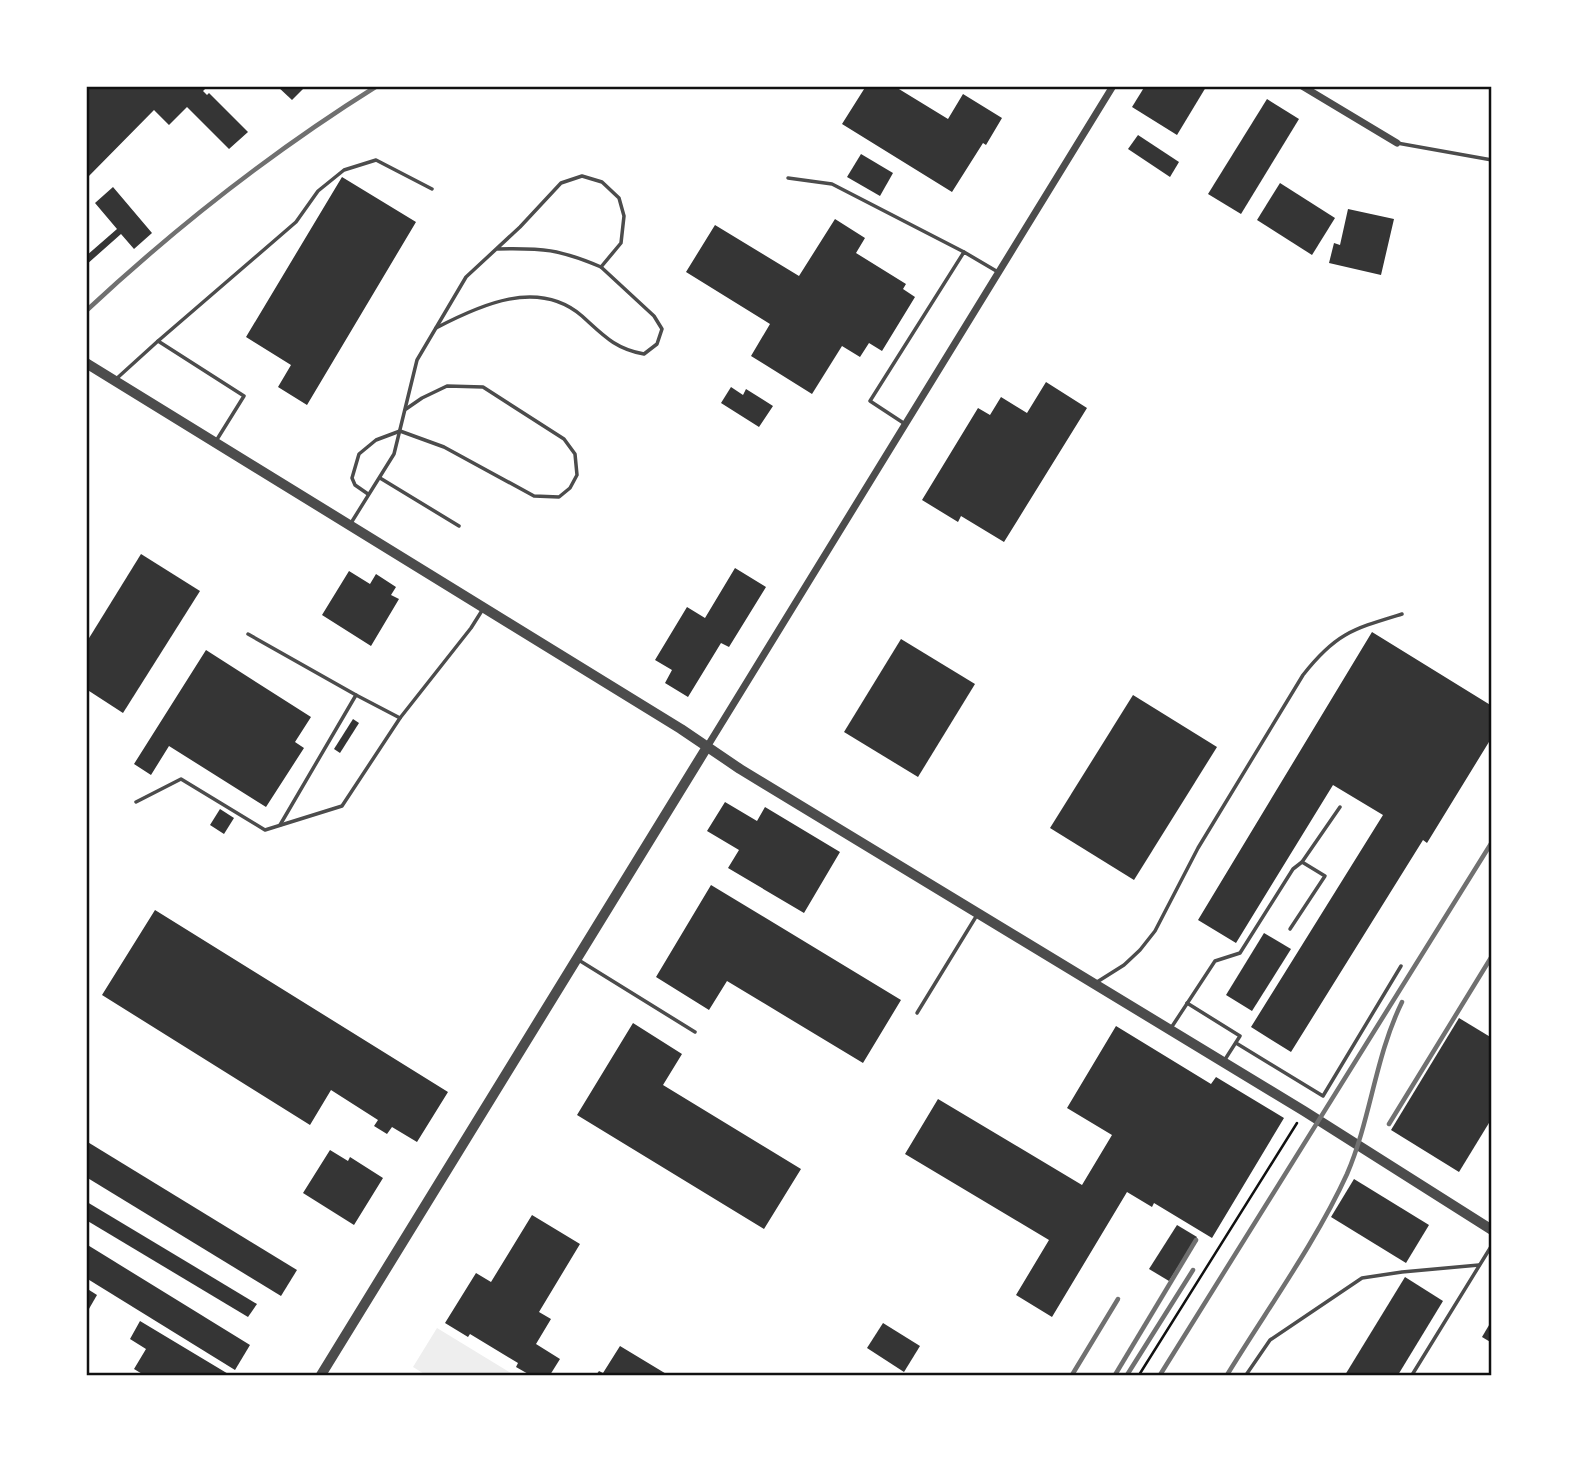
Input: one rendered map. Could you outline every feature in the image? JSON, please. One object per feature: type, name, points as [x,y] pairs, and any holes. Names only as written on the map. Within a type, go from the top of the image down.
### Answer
[{"type":"street","points":[[321,1375],[1113,86]]},
{"type":"street","points":[[1302,86],[1397,143]]},
{"type":"street","points":[[86,363],[484,607],[740,769],[1304,1111],[1492,1230]]},
{"type":"lane","points":[[1397,143],[1492,160]]},
{"type":"lane","points":[[114,381],[296,222],[318,191],[344,170],[376,160],[432,189]]},
{"type":"lane","points":[[350,525],[394,454],[417,360],[466,277],[520,227],[561,183],[582,176],[602,181],[619,198],[624,216],[621,243],[601,267]]},
{"type":"lane","points":[[788,178],[831,184],[999,272]]},
{"type":"lane","points":[[435,329],[470,310],[506,299],[538,296],[560,302],[578,313],[624,351],[644,354],[657,345],[662,329],[654,316],[601,267],[569,253],[541,248],[497,249]]},
{"type":"lane","points":[[905,424],[870,401],[964,253]]},
{"type":"lane","points":[[158,341],[244,396],[215,443]]},
{"type":"lane","points":[[368,494],[355,485],[352,478],[359,454],[376,440],[400,431],[444,447],[534,496],[559,497],[570,488],[577,475],[575,454],[564,439],[483,387],[447,386],[406,409]]},
{"type":"lane","points":[[380,478],[459,526]]},
{"type":"lane","points":[[136,802],[181,779],[265,830],[342,806],[400,718],[471,628],[484,607]]},
{"type":"lane","points":[[1095,983],[1124,965],[1155,932],[1198,848],[1314,660],[1334,641],[1354,629],[1402,614]]},
{"type":"lane","points":[[248,634],[400,718]]},
{"type":"lane","points":[[280,825],[356,695]]},
{"type":"lane","points":[[1170,1030],[1215,961],[1240,953],[1293,869],[1302,862],[1340,807]]},
{"type":"lane","points":[[1290,929],[1325,876],[1302,862]]},
{"type":"lane","points":[[917,1013],[978,914]]},
{"type":"lane","points":[[576,959],[695,1032]]},
{"type":"lane","points":[[1236,1043],[1323,1096],[1401,966]]},
{"type":"lane","points":[[1187,1003],[1240,1036],[1223,1062]]},
{"type":"lane","points":[[1412,1375],[1492,1245]]},
{"type":"lane","points":[[1246,1375],[1270,1340],[1362,1278],[1479,1265]]},
{"type":"path","points":[[1139,1375],[1304,1111]]},
{"type":"shaded area","points":[[437,1328],[514,1375],[426,1375],[413,1367]]},
{"type":"building","points":[[92,86],[208,86],[203,91],[207,95],[209,93],[248,132],[229,149],[187,107],[169,125],[154,110],[86,179],[86,126],[89,123],[86,120],[86,92]]},
{"type":"building","points":[[277,86],[306,86],[292,100]]},
{"type":"building","points":[[866,86],[894,86],[948,119],[963,94],[1002,118],[952,192],[842,124]]},
{"type":"building","points":[[1145,86],[1206,87],[1177,135],[1132,107]]},
{"type":"building","points":[[1267,99],[1299,119],[1241,214],[1208,194]]},
{"type":"building","points":[[1138,135],[1179,162],[1170,177],[1128,149]]},
{"type":"building","points":[[861,154],[893,173],[880,196],[847,177]]},
{"type":"building","points":[[342,177],[416,222],[307,405],[278,387],[291,365],[246,337]]},
{"type":"building","points":[[1280,183],[1335,218],[1312,255],[1257,220]]},
{"type":"building","points":[[113,187],[152,233],[134,249],[121,234],[86,265],[86,256],[117,229],[95,203]]},
{"type":"building","points":[[1348,209],[1394,219],[1381,275],[1329,263],[1334,243],[1340,245]]},
{"type":"building","points":[[835,219],[865,238],[856,253],[906,284],[903,289],[915,297],[882,351],[869,343],[860,357],[842,346],[812,394],[751,356],[770,324],[686,272],[715,225],[799,276]]},
{"type":"building","points":[[1046,382],[1087,408],[1004,542],[961,516],[958,522],[922,500],[978,408],[990,415],[1001,397],[1027,413]]},
{"type":"building","points":[[731,387],[743,395],[746,389],[773,406],[759,427],[721,403]]},
{"type":"building","points":[[141,554],[200,591],[123,713],[86,689],[86,643]]},
{"type":"building","points":[[735,568],[766,587],[729,647],[721,643],[688,697],[665,683],[672,670],[655,660],[687,607],[705,618]]},
{"type":"building","points":[[349,571],[370,584],[376,574],[396,587],[391,595],[399,599],[371,646],[322,615]]},
{"type":"building","points":[[1372,632],[1492,706],[1492,737],[1427,843],[1423,840],[1291,1052],[1251,1027],[1383,815],[1333,785],[1236,943],[1198,920]]},
{"type":"building","points":[[901,639],[975,684],[918,777],[844,732]]},
{"type":"building","points":[[206,650],[311,717],[295,742],[304,748],[266,807],[169,746],[151,775],[134,764]]},
{"type":"building","points":[[1133,695],[1217,747],[1134,880],[1050,828]]},
{"type":"building","points":[[353,719],[359,723],[340,753],[334,749]]},
{"type":"building","points":[[725,802],[757,821],[765,807],[840,852],[804,913],[728,868],[739,850],[707,831]]},
{"type":"building","points":[[220,809],[234,818],[224,834],[210,825]]},
{"type":"building","points":[[711,885],[901,1000],[863,1063],[727,981],[709,1010],[656,977]]},
{"type":"building","points":[[155,910],[448,1092],[417,1142],[392,1127],[387,1134],[374,1126],[378,1120],[331,1090],[310,1125],[102,995]]},
{"type":"building","points":[[1264,933],[1291,949],[1252,1011],[1226,995]]},
{"type":"building","points":[[1459,1018],[1492,1038],[1492,1118],[1459,1172],[1391,1130]]},
{"type":"building","points":[[633,1023],[682,1054],[663,1085],[801,1169],[764,1229],[577,1115]]},
{"type":"building","points":[[1116,1026],[1211,1084],[1216,1077],[1284,1118],[1212,1238],[1154,1203],[1152,1207],[1127,1192],[1052,1317],[1016,1295],[1049,1240],[905,1154],[938,1099],[1082,1185],[1112,1135],[1067,1108]]},
{"type":"building","points":[[86,1141],[297,1270],[281,1296],[86,1177]]},
{"type":"building","points":[[330,1150],[348,1161],[350,1157],[383,1178],[354,1225],[303,1193]]},
{"type":"building","points":[[1354,1179],[1429,1225],[1406,1263],[1331,1217]]},
{"type":"building","points":[[87,1202],[257,1304],[248,1317],[86,1220]]},
{"type":"building","points":[[532,1215],[580,1244],[539,1312],[551,1319],[536,1344],[560,1359],[550,1375],[530,1375],[516,1367],[518,1363],[470,1334],[468,1337],[445,1323],[476,1273],[491,1282]]},
{"type":"building","points":[[1177,1225],[1197,1237],[1169,1281],[1149,1269]]},
{"type":"building","points":[[86,1244],[250,1345],[235,1370],[86,1278]]},
{"type":"building","points":[[1405,1277],[1443,1301],[1398,1375],[1345,1375]]},
{"type":"building","points":[[86,1288],[97,1295],[86,1314]]},
{"type":"building","points":[[1492,1320],[1492,1343],[1482,1337]]},
{"type":"building","points":[[140,1321],[230,1375],[144,1375],[134,1369],[146,1349],[130,1339]]},
{"type":"building","points":[[883,1323],[920,1346],[904,1372],[867,1348]]},
{"type":"building","points":[[620,1346],[668,1375],[596,1375],[599,1371],[603,1373]]},
{"type":"railway","points":[[86,311],[154,250],[226,192],[300,137],[377,86]]},
{"type":"railway","points":[[1160,1375],[1492,842]]},
{"type":"railway","points":[[1389,1124],[1492,956]]},
{"type":"railway","points":[[1227,1375],[1306,1251],[1335,1200],[1355,1153],[1385,1044],[1402,1002]]},
{"type":"railway","points":[[1115,1375],[1196,1240]]},
{"type":"railway","points":[[1127,1375],[1193,1270]]},
{"type":"railway","points":[[1072,1375],[1118,1299]]}]
